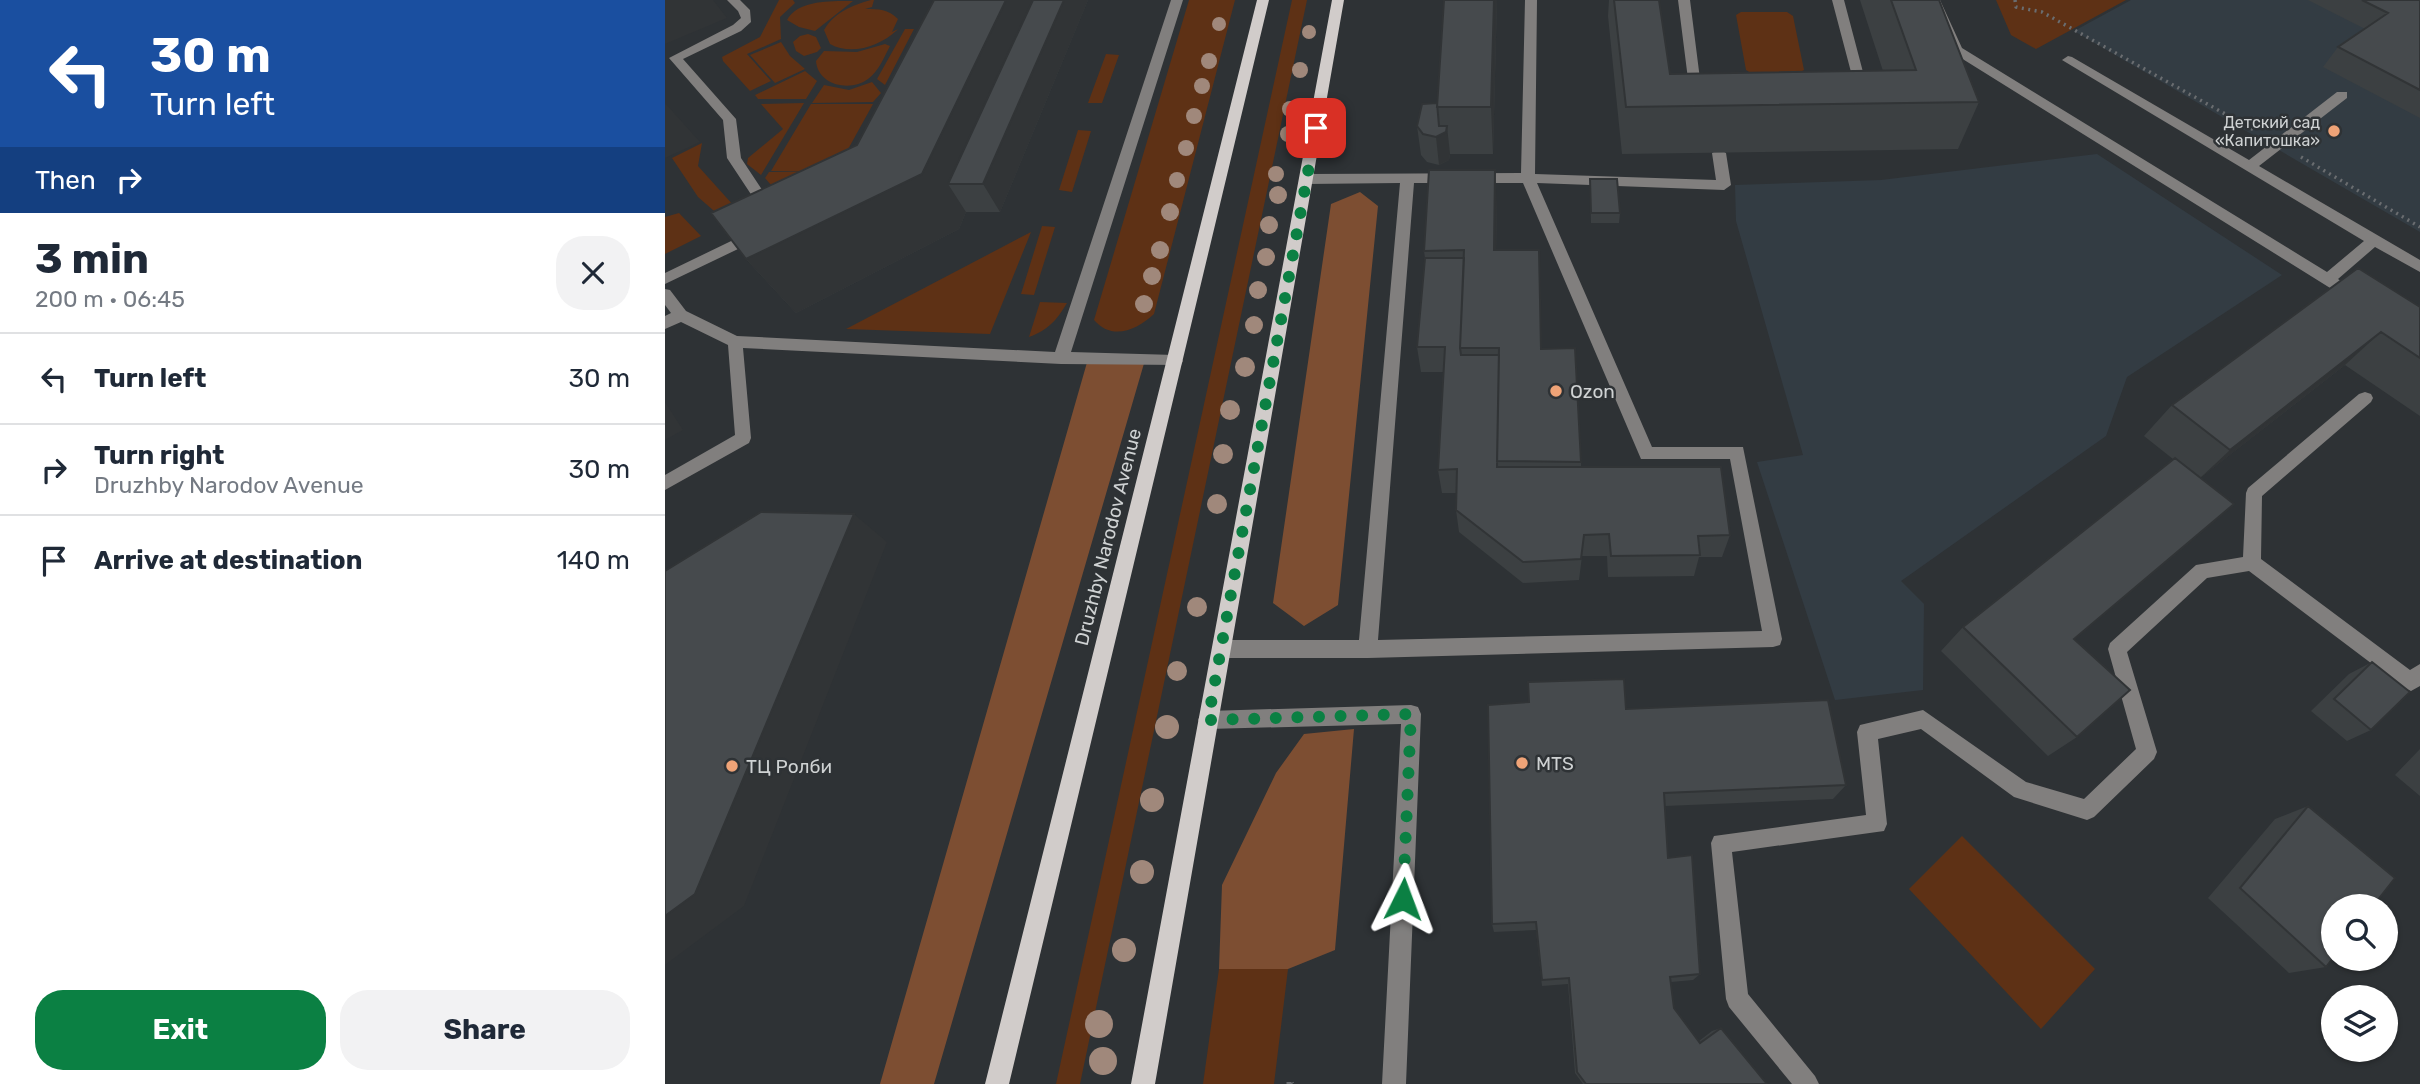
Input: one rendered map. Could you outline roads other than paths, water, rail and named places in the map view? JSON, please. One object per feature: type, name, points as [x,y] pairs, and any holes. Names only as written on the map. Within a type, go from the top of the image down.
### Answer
[{"type":"main road","name":"Druzhby Narodov Avenue","points":[[997,1084],[1263,0]]},
{"type":"main road","points":[[1143,1084],[1338,0]]},
{"type":"lane","points":[[665,278],[772,227],[734,158],[729,119],[675,58],[737,28],[747,19],[744,10],[733,0]]},
{"type":"lane","points":[[1061,358],[1178,0]]},
{"type":"lane","points":[[1221,649],[1368,649],[1773,639],[1737,452],[1647,454],[1528,178],[1531,0]]},
{"type":"lane","points":[[1684,0],[1697,101],[1704,103]]},
{"type":"lane","points":[[1837,0],[1863,96],[1849,97]]},
{"type":"lane","points":[[1934,0],[1957,50],[2363,301]]},
{"type":"lane","points":[[2068,60],[2420,267]]},
{"type":"lane","points":[[2250,166],[2342,95]]},
{"type":"lane","points":[[1307,179],[1528,178],[1724,185],[1719,153]]},
{"type":"lane","points":[[1368,649],[1407,180]]},
{"type":"lane","points":[[2329,279],[2375,239]]},
{"type":"lane","points":[[665,294],[681,315],[735,342],[1175,361]]},
{"type":"lane","points":[[665,323],[681,315]]},
{"type":"lane","points":[[665,483],[743,438],[735,342]]},
{"type":"lane","points":[[2252,563],[2254,493],[2365,398]]},
{"type":"lane","points":[[1807,1084],[1737,999],[1721,843],[1877,824],[1867,732],[1923,719],[2021,790],[2087,810],[2147,752],[2117,649],[2202,572],[2252,563],[2417,681]]},
{"type":"lane","points":[[1208,720],[1411,714],[1394,1084]]},
{"type":"place","name":"Детский сад «Капитошка»","points":[[2334,131]]},
{"type":"place","name":"Ozon","points":[[1556,391]]},
{"type":"place","name":"MTS","points":[[1522,763]]},
{"type":"place","name":"ТЦ Ролби","points":[[732,766]]}]
